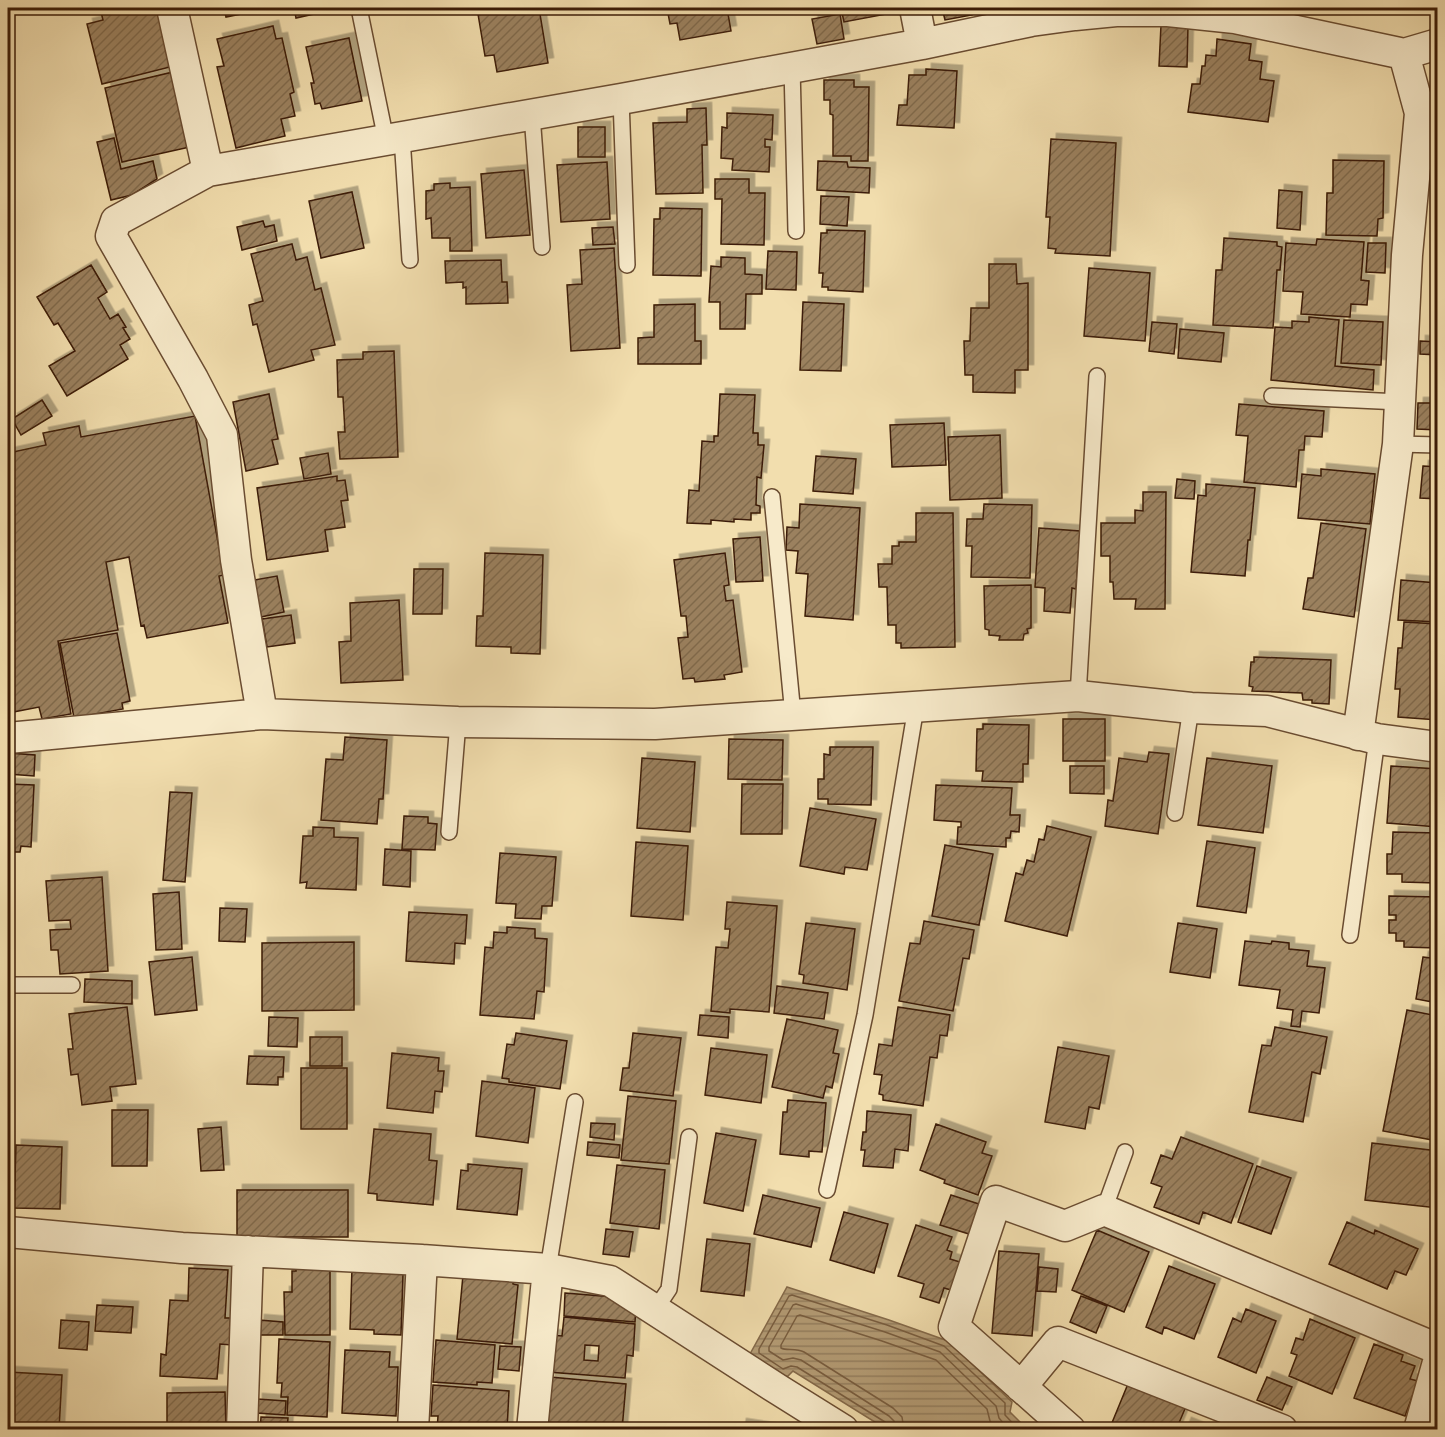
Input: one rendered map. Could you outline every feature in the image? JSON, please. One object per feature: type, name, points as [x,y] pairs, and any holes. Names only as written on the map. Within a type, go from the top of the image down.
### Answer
[{"type":"street","points":[[172,8],[208,171]]},
{"type":"street","points":[[915,8],[922,44]]},
{"type":"street","points":[[262,714],[236,560],[222,435],[193,379],[111,236],[116,221],[208,171],[621,99],[922,44],[1031,21],[1116,10],[1235,13],[1404,54],[1437,44]]},
{"type":"street","points":[[1368,737],[1398,444],[1407,255],[1420,113],[1404,54]]},
{"type":"street","points":[[8,738],[262,714],[458,722],[655,724],[1078,696],[1191,708],[1267,711],[1368,737],[1437,747]]},
{"type":"street","points":[[1070,1430],[954,1327],[996,1201],[1065,1226],[1104,1210],[1437,1348]]},
{"type":"street","points":[[8,1232],[182,1248],[548,1269],[610,1281],[843,1430]]},
{"type":"street","points":[[242,1430],[248,1251]]},
{"type":"street","points":[[413,1430],[422,1260]]},
{"type":"street","points":[[532,1430],[548,1269]]},
{"type":"street","points":[[1021,1387],[1059,1342],[1281,1430]]},
{"type":"street","points":[[1426,1427],[1437,1362]]},
{"type":"lane","points":[[360,13],[394,139],[410,260]]},
{"type":"lane","points":[[792,67],[796,231]]},
{"type":"lane","points":[[621,99],[627,265]]},
{"type":"lane","points":[[532,115],[542,247]]},
{"type":"lane","points":[[1078,696],[1097,376]]},
{"type":"lane","points":[[1272,396],[1400,402]]},
{"type":"lane","points":[[1398,444],[1437,445]]},
{"type":"lane","points":[[772,497],[793,715]]},
{"type":"lane","points":[[827,1190],[865,1015],[916,707]]},
{"type":"lane","points":[[1175,813],[1191,708]]},
{"type":"lane","points":[[449,832],[458,722]]},
{"type":"lane","points":[[1350,935],[1368,737]]},
{"type":"lane","points":[[8,985],[72,985]]},
{"type":"lane","points":[[548,1269],[575,1102]]},
{"type":"lane","points":[[655,1310],[669,1289],[689,1137]]},
{"type":"lane","points":[[1104,1210],[1125,1152]]},
{"type":"water","points":[[787,1287],[948,1341],[1012,1402],[1010,1412],[1027,1429],[886,1429],[793,1371],[786,1378],[750,1354]]},
{"type":"building","points":[[100,8],[160,8],[169,45],[165,46],[170,67],[102,84],[87,24],[103,20]]},
{"type":"building","points":[[224,8],[270,8],[226,17]]},
{"type":"building","points":[[294,8],[341,8],[296,18]]},
{"type":"building","points":[[477,8],[539,8],[548,63],[497,72],[494,55],[485,56]]},
{"type":"building","points":[[667,8],[727,8],[731,31],[680,40],[677,23],[670,24]]},
{"type":"building","points":[[841,8],[891,8],[892,13],[844,22]]},
{"type":"building","points":[[942,8],[992,8],[972,11],[972,15],[945,20]]},
{"type":"building","points":[[840,14],[844,39],[817,44],[812,19]]},
{"type":"building","points":[[1161,25],[1188,26],[1187,67],[1159,66]]},
{"type":"building","points":[[273,26],[276,39],[282,38],[294,92],[290,94],[295,116],[281,119],[285,136],[236,148],[217,67],[224,66],[217,39]]},
{"type":"building","points":[[349,38],[362,101],[322,109],[320,103],[315,104],[311,83],[314,83],[306,47]]},
{"type":"building","points":[[1217,39],[1251,44],[1249,60],[1262,62],[1260,79],[1274,81],[1268,122],[1188,112],[1192,84],[1200,84],[1206,55],[1216,56]]},
{"type":"building","points":[[926,69],[957,71],[954,128],[897,125],[899,105],[907,105],[909,75],[926,75]]},
{"type":"building","points":[[173,72],[190,147],[122,162],[105,88]]},
{"type":"building","points":[[824,80],[854,80],[854,87],[869,87],[868,161],[851,161],[851,156],[833,156],[833,115],[830,114],[830,100],[824,100]]},
{"type":"building","points":[[706,108],[707,145],[702,145],[703,193],[656,194],[653,123],[687,122],[687,109]]},
{"type":"building","points":[[727,113],[773,115],[772,140],[765,139],[765,147],[770,147],[769,172],[732,170],[733,159],[721,158],[722,127],[727,128]]},
{"type":"building","points":[[578,127],[605,127],[605,157],[578,157]]},
{"type":"building","points":[[114,138],[121,169],[153,161],[157,179],[132,195],[111,200],[97,142]]},
{"type":"building","points":[[1051,139],[1116,143],[1110,256],[1055,253],[1056,249],[1048,248],[1050,217],[1046,217]]},
{"type":"building","points":[[1333,160],[1384,161],[1383,218],[1378,219],[1377,236],[1326,235],[1327,193],[1333,193]]},
{"type":"building","points":[[818,161],[847,162],[848,167],[870,168],[869,193],[817,190]]},
{"type":"building","points":[[607,162],[610,219],[561,222],[557,165]]},
{"type":"building","points":[[524,170],[530,235],[486,238],[481,174]]},
{"type":"building","points":[[715,179],[749,179],[749,193],[765,193],[764,245],[721,244],[722,199],[715,199]]},
{"type":"building","points":[[450,183],[450,188],[470,187],[472,251],[450,251],[450,238],[432,238],[431,218],[426,219],[426,191],[434,190],[434,184]]},
{"type":"building","points":[[1279,190],[1302,192],[1300,230],[1277,228]]},
{"type":"building","points":[[352,192],[364,248],[321,258],[309,201]]},
{"type":"building","points":[[821,196],[849,197],[847,226],[820,224]]},
{"type":"building","points":[[660,208],[702,209],[701,276],[653,275],[654,219],[660,219]]},
{"type":"building","points":[[263,221],[265,227],[274,225],[277,241],[242,250],[237,227]]},
{"type":"building","points":[[613,227],[615,244],[593,245],[592,228]]},
{"type":"building","points":[[827,230],[865,231],[863,292],[828,290],[828,287],[822,287],[823,273],[819,273],[821,233],[827,233]]},
{"type":"building","points":[[1224,238],[1277,242],[1277,246],[1282,247],[1280,270],[1277,270],[1273,328],[1213,325],[1216,270],[1222,270]]},
{"type":"building","points":[[1317,239],[1364,242],[1361,280],[1369,281],[1367,305],[1351,304],[1350,317],[1301,314],[1303,292],[1283,291],[1286,243],[1316,245]]},
{"type":"building","points":[[1368,243],[1386,243],[1385,273],[1366,272]]},
{"type":"building","points":[[292,244],[296,260],[307,257],[315,290],[321,288],[335,345],[311,350],[314,360],[269,372],[257,324],[253,325],[249,305],[263,301],[251,254]]},
{"type":"building","points":[[614,248],[620,348],[571,351],[567,285],[582,284],[580,250]]},
{"type":"building","points":[[768,251],[797,252],[796,290],[766,289]]},
{"type":"building","points":[[721,257],[745,258],[745,274],[762,275],[762,294],[746,294],[745,329],[720,329],[720,302],[709,302],[711,266],[721,267]]},
{"type":"building","points":[[501,260],[502,282],[507,282],[508,303],[466,304],[466,287],[463,288],[463,282],[446,283],[445,261]]},
{"type":"building","points":[[989,264],[1016,264],[1017,284],[1028,283],[1028,370],[1015,370],[1015,393],[973,392],[973,375],[965,375],[964,341],[970,341],[971,308],[989,308]]},
{"type":"building","points":[[91,265],[107,292],[98,298],[110,319],[118,314],[126,327],[123,328],[130,339],[120,345],[128,359],[67,396],[49,366],[75,351],[58,323],[54,325],[37,297]]},
{"type":"building","points":[[1089,268],[1150,273],[1145,341],[1084,336]]},
{"type":"building","points":[[803,302],[844,304],[841,371],[800,370]]},
{"type":"building","points":[[695,304],[695,341],[701,341],[701,364],[638,364],[638,338],[654,337],[654,305]]},
{"type":"building","points":[[1309,317],[1339,320],[1335,366],[1374,370],[1373,390],[1271,380],[1275,327],[1292,328],[1292,321],[1309,322]]},
{"type":"building","points":[[1344,320],[1383,322],[1381,365],[1341,363]]},
{"type":"building","points":[[1152,322],[1177,324],[1174,354],[1149,351]]},
{"type":"building","points":[[1180,329],[1224,333],[1221,362],[1178,358]]},
{"type":"building","points":[[1420,341],[1438,342],[1438,355],[1420,354]]},
{"type":"building","points":[[394,351],[398,457],[340,459],[338,432],[345,432],[343,397],[338,397],[337,360],[363,359],[363,352]]},
{"type":"building","points":[[269,394],[278,439],[272,440],[278,464],[246,471],[233,402]]},
{"type":"building","points":[[720,394],[755,395],[753,433],[758,433],[758,445],[764,445],[761,478],[757,477],[756,505],[760,506],[760,513],[751,513],[751,520],[734,519],[734,522],[711,520],[711,524],[687,523],[689,490],[699,491],[702,441],[714,442],[714,436],[718,436]]},
{"type":"building","points":[[42,400],[52,416],[21,435],[12,419]]},
{"type":"building","points":[[1418,403],[1438,403],[1438,430],[1417,429]]},
{"type":"building","points":[[1239,404],[1324,411],[1322,437],[1305,436],[1304,450],[1299,450],[1296,487],[1244,482],[1248,436],[1236,435]]},
{"type":"building","points":[[195,416],[224,575],[219,576],[228,623],[147,638],[144,625],[141,626],[129,557],[106,562],[118,630],[58,641],[71,714],[42,719],[39,707],[8,713],[8,453],[46,445],[43,433],[79,426],[81,437]]},
{"type":"building","points":[[944,423],[946,465],[892,467],[890,425]]},
{"type":"building","points":[[1000,435],[1002,498],[950,500],[948,437]]},
{"type":"building","points":[[328,453],[331,474],[304,479],[300,458]]},
{"type":"building","points":[[816,456],[856,459],[853,494],[813,491]]},
{"type":"building","points":[[1423,466],[1438,467],[1438,499],[1420,498]]},
{"type":"building","points":[[1321,469],[1375,474],[1370,524],[1298,518],[1302,474],[1321,476]]},
{"type":"building","points":[[337,476],[337,481],[345,480],[348,500],[341,501],[345,527],[325,530],[328,551],[267,560],[257,488]]},
{"type":"building","points":[[1177,479],[1195,481],[1194,499],[1175,498]]},
{"type":"building","points":[[1206,484],[1255,488],[1245,576],[1191,572],[1198,495],[1206,496]]},
{"type":"building","points":[[1143,492],[1166,492],[1165,609],[1135,609],[1136,599],[1114,599],[1113,582],[1110,582],[1110,556],[1101,556],[1101,523],[1135,523],[1135,510],[1143,511]]},
{"type":"building","points":[[800,504],[860,508],[853,620],[805,616],[808,574],[796,573],[798,551],[786,550],[787,527],[799,528]]},
{"type":"building","points":[[984,504],[1032,505],[1030,578],[971,577],[972,546],[966,546],[967,519],[983,519]]},
{"type":"building","points":[[916,513],[953,513],[955,647],[901,648],[901,643],[896,643],[896,625],[888,625],[887,587],[879,587],[878,564],[892,564],[892,546],[899,546],[899,542],[916,542]]},
{"type":"building","points":[[1321,523],[1366,529],[1354,617],[1303,609],[1308,578],[1313,578]]},
{"type":"building","points":[[1039,528],[1080,531],[1076,589],[1072,588],[1070,613],[1044,611],[1045,588],[1035,587]]},
{"type":"building","points":[[760,537],[763,581],[736,582],[733,539]]},
{"type":"building","points":[[485,553],[543,555],[540,654],[511,653],[511,647],[476,646],[477,616],[483,616]]},
{"type":"building","points":[[725,553],[729,585],[724,586],[726,601],[733,600],[742,672],[724,675],[725,679],[695,682],[694,678],[683,679],[678,638],[688,637],[686,616],[681,616],[674,560]]},
{"type":"building","points":[[414,569],[443,569],[442,614],[413,614]]},
{"type":"building","points":[[277,576],[284,612],[261,617],[254,580]]},
{"type":"building","points":[[1401,580],[1438,583],[1438,622],[1398,620]]},
{"type":"building","points":[[1031,585],[1031,628],[1027,629],[1028,633],[1024,634],[1023,640],[999,640],[1000,636],[989,635],[989,630],[985,629],[984,586]]},
{"type":"building","points":[[399,600],[403,680],[341,683],[339,642],[351,641],[350,603]]},
{"type":"building","points":[[291,615],[295,643],[267,647],[262,619]]},
{"type":"building","points":[[1404,622],[1438,624],[1438,720],[1398,717],[1400,689],[1395,689],[1398,648],[1402,648]]},
{"type":"building","points":[[117,633],[130,701],[122,703],[123,709],[74,718],[60,643]]},
{"type":"building","points":[[1254,657],[1331,660],[1329,704],[1303,700],[1302,693],[1252,691],[1253,687],[1249,686],[1251,662],[1254,662]]},
{"type":"building","points":[[1063,719],[1105,719],[1105,761],[1063,761]]},
{"type":"building","points":[[983,724],[1029,725],[1028,764],[1023,764],[1023,782],[982,781],[983,771],[976,771],[977,729],[983,729]]},
{"type":"building","points":[[345,737],[387,740],[383,799],[379,799],[377,824],[321,820],[326,759],[343,760]]},
{"type":"building","points":[[729,739],[783,740],[782,780],[728,779]]},
{"type":"building","points":[[830,747],[873,747],[871,805],[828,804],[828,799],[818,799],[818,779],[824,779],[824,754],[830,755]]},
{"type":"building","points":[[1149,752],[1169,754],[1158,834],[1105,826],[1108,800],[1113,801],[1119,758],[1147,762]]},
{"type":"building","points":[[9,753],[35,755],[34,776],[8,774]]},
{"type":"building","points":[[642,758],[695,762],[690,832],[637,828]]},
{"type":"building","points":[[1207,758],[1272,766],[1263,833],[1198,825]]},
{"type":"building","points":[[1070,766],[1104,766],[1104,794],[1070,793]]},
{"type":"building","points":[[1391,766],[1438,769],[1438,827],[1387,823]]},
{"type":"building","points":[[8,784],[34,785],[31,847],[21,846],[20,852],[8,852]]},
{"type":"building","points":[[742,784],[783,784],[782,834],[741,834]]},
{"type":"building","points":[[936,785],[1012,788],[1010,815],[1020,815],[1019,832],[1011,831],[1010,838],[1006,838],[1006,847],[957,844],[958,827],[961,827],[961,822],[934,820]]},
{"type":"building","points":[[170,792],[192,793],[185,882],[163,880]]},
{"type":"building","points":[[810,808],[876,819],[867,870],[845,867],[844,874],[800,866]]},
{"type":"building","points":[[404,816],[428,817],[428,823],[437,824],[435,850],[402,849]]},
{"type":"building","points":[[1047,826],[1091,837],[1067,936],[1005,921],[1016,873],[1023,875],[1027,860],[1034,862],[1039,839],[1044,840]]},
{"type":"building","points":[[313,827],[334,828],[334,837],[358,838],[356,890],[306,888],[307,882],[300,883],[303,836],[313,836]]},
{"type":"building","points":[[1393,832],[1438,833],[1436,883],[1402,882],[1402,874],[1387,874],[1387,854],[1392,854]]},
{"type":"building","points":[[1207,841],[1255,848],[1246,913],[1197,906]]},
{"type":"building","points":[[636,842],[688,846],[683,920],[631,916]]},
{"type":"building","points":[[945,845],[993,854],[979,925],[932,916]]},
{"type":"building","points":[[385,849],[411,851],[410,887],[383,885]]},
{"type":"building","points":[[500,853],[556,857],[552,906],[542,906],[541,919],[515,918],[516,904],[496,903]]},
{"type":"building","points":[[102,877],[108,971],[60,974],[58,950],[51,950],[50,930],[71,929],[70,920],[49,921],[46,881]]},
{"type":"building","points":[[179,892],[182,949],[156,950],[153,894]]},
{"type":"building","points":[[1389,896],[1438,897],[1437,948],[1404,947],[1404,941],[1396,941],[1396,933],[1389,933],[1389,920],[1396,920],[1396,915],[1389,915]]},
{"type":"building","points":[[727,902],[777,906],[769,1012],[730,1009],[730,1013],[711,1011],[716,947],[728,948],[730,929],[725,929]]},
{"type":"building","points":[[220,908],[247,909],[245,942],[219,941]]},
{"type":"building","points":[[409,912],[467,915],[465,944],[455,943],[454,964],[406,961]]},
{"type":"building","points":[[924,921],[974,930],[969,959],[963,958],[953,1011],[899,1001],[910,943],[920,944]]},
{"type":"building","points":[[806,923],[855,929],[847,990],[803,983],[804,975],[799,974]]},
{"type":"building","points":[[1178,923],[1217,929],[1210,978],[1170,972]]},
{"type":"building","points":[[507,927],[535,929],[535,938],[547,939],[544,992],[537,991],[534,1019],[480,1015],[485,947],[493,948],[494,932],[507,933]]},
{"type":"building","points":[[1245,941],[1271,944],[1272,941],[1289,943],[1289,949],[1309,951],[1307,966],[1325,968],[1319,1013],[1302,1011],[1300,1027],[1291,1026],[1293,1010],[1277,1008],[1280,990],[1239,985]]},
{"type":"building","points":[[354,942],[354,1010],[262,1011],[262,943]]},
{"type":"building","points":[[192,957],[197,1010],[155,1015],[149,962]]},
{"type":"building","points":[[1423,957],[1438,959],[1438,1003],[1416,999]]},
{"type":"building","points":[[85,979],[132,981],[132,1004],[84,1002]]},
{"type":"building","points":[[777,986],[828,993],[824,1019],[774,1013]]},
{"type":"building","points":[[127,1007],[136,1084],[110,1087],[112,1101],[82,1105],[78,1074],[71,1075],[68,1049],[73,1049],[69,1014]]},
{"type":"building","points":[[898,1007],[950,1015],[947,1036],[940,1035],[937,1058],[930,1057],[923,1106],[883,1100],[883,1095],[879,1094],[882,1075],[874,1074],[879,1044],[892,1046]]},
{"type":"building","points":[[1407,1010],[1438,1016],[1438,1141],[1383,1131]]},
{"type":"building","points":[[700,1015],[729,1017],[728,1038],[698,1035]]},
{"type":"building","points":[[269,1017],[298,1018],[297,1047],[268,1046]]},
{"type":"building","points":[[787,1019],[838,1030],[833,1053],[839,1054],[832,1088],[826,1086],[823,1098],[772,1087]]},
{"type":"building","points":[[1275,1027],[1327,1037],[1320,1074],[1312,1072],[1303,1122],[1249,1112],[1262,1045],[1271,1046]]},
{"type":"building","points":[[516,1033],[567,1041],[560,1089],[509,1082],[509,1079],[502,1078],[507,1044],[514,1045]]},
{"type":"building","points":[[633,1033],[681,1038],[673,1096],[620,1090],[623,1068],[629,1068]]},
{"type":"building","points":[[310,1037],[342,1037],[342,1066],[310,1066]]},
{"type":"building","points":[[1058,1047],[1109,1056],[1099,1109],[1089,1107],[1085,1129],[1045,1122]]},
{"type":"building","points":[[711,1048],[767,1055],[761,1103],[705,1095]]},
{"type":"building","points":[[392,1053],[439,1058],[438,1071],[444,1071],[442,1092],[435,1091],[433,1113],[387,1108]]},
{"type":"building","points":[[249,1056],[284,1057],[283,1077],[278,1077],[278,1085],[247,1084]]},
{"type":"building","points":[[301,1068],[347,1068],[347,1129],[301,1129]]},
{"type":"building","points":[[482,1081],[535,1088],[528,1143],[476,1136]]},
{"type":"building","points":[[628,1096],[676,1101],[669,1164],[621,1160]]},
{"type":"building","points":[[788,1100],[826,1103],[822,1152],[809,1151],[809,1157],[780,1154],[783,1112],[787,1112]]},
{"type":"building","points":[[112,1110],[148,1110],[147,1166],[112,1166]]},
{"type":"building","points":[[867,1111],[911,1115],[908,1151],[895,1149],[893,1168],[863,1166],[865,1150],[861,1150],[863,1132],[866,1132]]},
{"type":"building","points":[[591,1123],[615,1124],[614,1140],[590,1137]]},
{"type":"building","points":[[936,1124],[986,1142],[982,1153],[992,1156],[978,1195],[944,1183],[945,1180],[920,1170]]},
{"type":"building","points":[[221,1127],[224,1170],[201,1171],[198,1129]]},
{"type":"building","points":[[374,1129],[431,1134],[429,1160],[437,1161],[433,1205],[377,1200],[377,1194],[368,1193]]},
{"type":"building","points":[[716,1133],[756,1140],[743,1211],[704,1203]]},
{"type":"building","points":[[1181,1137],[1253,1164],[1231,1223],[1203,1212],[1199,1224],[1154,1207],[1162,1187],[1151,1183],[1161,1155],[1172,1159]]},
{"type":"building","points":[[588,1142],[620,1145],[619,1158],[587,1155]]},
{"type":"building","points":[[1372,1143],[1438,1151],[1438,1208],[1365,1200]]},
{"type":"building","points":[[16,1145],[62,1147],[60,1209],[14,1208]]},
{"type":"building","points":[[468,1164],[522,1169],[517,1215],[457,1209],[461,1170],[468,1171]]},
{"type":"building","points":[[617,1165],[665,1170],[659,1229],[610,1223]]},
{"type":"building","points":[[1257,1166],[1291,1178],[1271,1234],[1238,1222]]},
{"type":"building","points":[[237,1190],[348,1190],[348,1237],[237,1237]]},
{"type":"building","points":[[763,1195],[820,1208],[811,1247],[754,1234]]},
{"type":"building","points":[[951,1195],[979,1204],[969,1234],[940,1225]]},
{"type":"building","points":[[844,1212],[888,1224],[874,1273],[830,1260]]},
{"type":"building","points":[[1347,1222],[1374,1234],[1375,1230],[1418,1249],[1406,1275],[1395,1271],[1387,1289],[1329,1264]]},
{"type":"building","points":[[916,1225],[952,1237],[947,1250],[952,1252],[950,1259],[960,1262],[951,1290],[944,1288],[939,1303],[920,1297],[924,1284],[898,1276]]},
{"type":"building","points":[[606,1229],[633,1232],[629,1257],[603,1254]]},
{"type":"building","points":[[1097,1230],[1149,1252],[1124,1312],[1072,1290]]},
{"type":"building","points":[[707,1239],[750,1244],[744,1296],[701,1291]]},
{"type":"building","points":[[999,1251],[1039,1254],[1032,1336],[992,1333]]},
{"type":"building","points":[[296,1266],[330,1266],[330,1335],[285,1335],[284,1292],[292,1292],[292,1271],[296,1271]]},
{"type":"building","points":[[1169,1266],[1215,1284],[1194,1339],[1164,1327],[1162,1334],[1146,1327]]},
{"type":"building","points":[[1039,1267],[1058,1269],[1056,1292],[1037,1291]]},
{"type":"building","points":[[189,1268],[228,1270],[225,1318],[233,1318],[232,1345],[220,1344],[217,1379],[160,1376],[161,1354],[166,1355],[170,1300],[188,1301]]},
{"type":"building","points":[[352,1268],[379,1268],[379,1273],[403,1274],[401,1335],[374,1334],[374,1330],[350,1329]]},
{"type":"building","points":[[463,1275],[513,1280],[513,1284],[518,1285],[512,1344],[457,1339]]},
{"type":"building","points":[[565,1293],[614,1297],[636,1309],[635,1322],[564,1316]]},
{"type":"building","points":[[1081,1296],[1107,1306],[1096,1333],[1070,1322]]},
{"type":"building","points":[[97,1305],[133,1307],[131,1333],[95,1331]]},
{"type":"building","points":[[1246,1309],[1276,1321],[1256,1373],[1218,1357],[1233,1318],[1241,1322]]},
{"type":"building","points":[[564,1317],[635,1324],[633,1356],[627,1355],[625,1378],[548,1372],[551,1335],[562,1336]],"holes":[[[585,1345],[599,1346],[598,1361],[584,1360]]]},
{"type":"building","points":[[1310,1319],[1355,1338],[1332,1394],[1289,1376],[1297,1355],[1291,1353],[1296,1338],[1303,1340]]},
{"type":"building","points":[[61,1320],[89,1322],[87,1350],[59,1348]]},
{"type":"building","points":[[259,1320],[283,1322],[283,1335],[258,1335]]},
{"type":"building","points":[[279,1339],[330,1342],[327,1417],[287,1415],[288,1397],[281,1397],[282,1383],[277,1383]]},
{"type":"building","points":[[436,1340],[495,1345],[492,1383],[477,1382],[477,1385],[433,1382]]},
{"type":"building","points":[[1374,1344],[1403,1355],[1401,1361],[1415,1366],[1410,1379],[1418,1381],[1405,1416],[1354,1398]]},
{"type":"building","points":[[500,1346],[521,1347],[519,1371],[498,1369]]},
{"type":"building","points":[[345,1350],[390,1352],[389,1367],[398,1367],[396,1416],[342,1413]]},
{"type":"building","points":[[8,1372],[62,1375],[59,1430],[8,1430]]},
{"type":"building","points":[[550,1377],[626,1384],[622,1430],[546,1430]]},
{"type":"building","points":[[1267,1377],[1292,1387],[1282,1410],[1257,1400]]},
{"type":"building","points":[[1130,1379],[1187,1404],[1176,1430],[1109,1430]]},
{"type":"building","points":[[433,1385],[509,1391],[507,1430],[437,1430],[438,1416],[431,1416]]},
{"type":"building","points":[[225,1392],[226,1430],[167,1430],[167,1393]]},
{"type":"building","points":[[257,1399],[286,1401],[285,1415],[257,1413]]},
{"type":"building","points":[[261,1417],[288,1418],[287,1430],[260,1430]]},
{"type":"building","points":[[1222,1422],[1240,1430],[1219,1430]]},
{"type":"building","points":[[1186,1423],[1201,1429],[1201,1430],[1183,1430]]},
{"type":"building","points":[[741,1424],[780,1430],[740,1430]]}]
